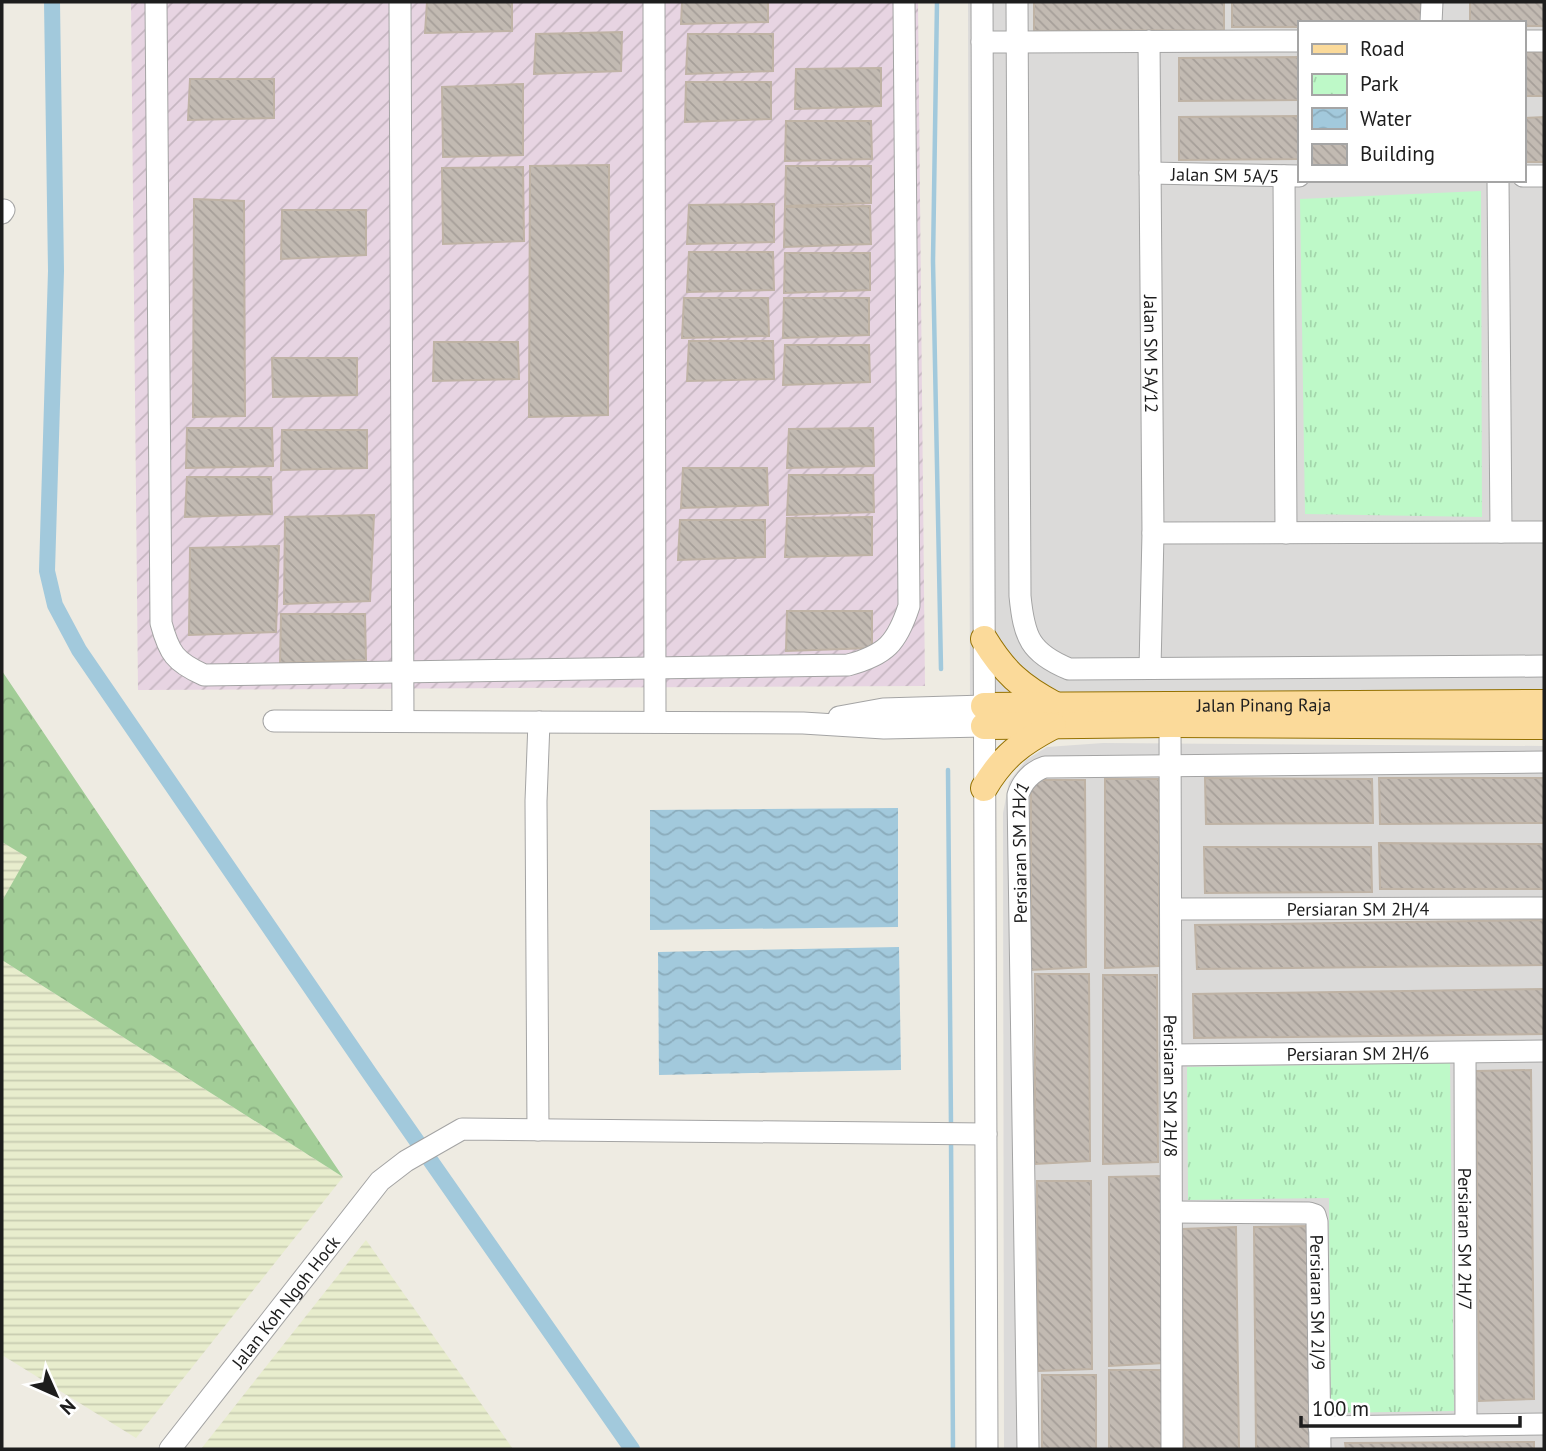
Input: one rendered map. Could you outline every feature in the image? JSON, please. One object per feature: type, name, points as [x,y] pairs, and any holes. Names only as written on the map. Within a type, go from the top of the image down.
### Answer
[{"type":"main road","points":[[984,639],[1010,675],[1056,715],[1170,724],[1544,726]]},
{"type":"main road","name":"Jalan Pinang Raja","points":[[984,716],[1544,703]]},
{"type":"main road","points":[[984,788],[996,767],[1056,715]]},
{"type":"street","points":[[156,2],[162,623],[168,649],[183,666],[204,675],[848,665],[867,660],[887,649],[901,630],[909,606],[904,2]]},
{"type":"street","points":[[400,2],[403,721]]},
{"type":"street","points":[[654,2],[654,722]]},
{"type":"street","points":[[982,2],[987,1449]]},
{"type":"street","points":[[1017,2],[1020,596],[1022,620],[1029,640],[1046,660],[1069,669],[1544,666]]},
{"type":"street","points":[[1431,21],[1432,2]]},
{"type":"street","name":"Jalan SM 5A/12","points":[[1149,41],[1153,533],[1150,668]]},
{"type":"street","points":[[982,42],[1298,41]]},
{"type":"street","points":[[1525,41],[1544,41]]},
{"type":"street","name":"Jalan SM 5A/5","points":[[1150,173],[1292,176]]},
{"type":"street","points":[[1286,533],[1292,176]]},
{"type":"street","points":[[1525,176],[1544,176]]},
{"type":"street","points":[[1498,182],[1501,532]]},
{"type":"street","points":[[1153,533],[1544,532]]},
{"type":"street","points":[[274,721],[803,723],[883,709],[984,716]]},
{"type":"street","points":[[539,722],[536,801],[538,1130],[986,1134]]},
{"type":"street","name":"Persiaran SM 2H/8","points":[[1170,724],[1172,1449]]},
{"type":"street","name":"Persiaran SM 2H/1","points":[[1028,1449],[1017,795],[1020,786],[1038,769],[1045,767],[1544,762]]},
{"type":"street","name":"Persiaran SM 2H/4","points":[[1171,909],[1544,908]]},
{"type":"street","name":"Persiaran SM 2H/6","points":[[1171,1055],[1544,1051]]},
{"type":"street","name":"Persiaran SM 2H/7","points":[[1465,1053],[1466,1425]]},
{"type":"street","name":"Jalan Koh Ngoh Hock","points":[[170,1449],[380,1181],[406,1161],[463,1129],[538,1130]]},
{"type":"street","name":"Persiaran SM 2I/9","points":[[1171,1212],[1245,1211],[1315,1215],[1320,1449]]},
{"type":"street","points":[[1319,1427],[1544,1424]]},
{"type":"shaded area","points":[[131,2],[918,2],[925,686],[138,690]]},
{"type":"shaded area","points":[[968,2],[1544,2],[1544,699],[970,704]]},
{"type":"shaded area","points":[[1103,743],[1544,746],[1544,1449],[1004,1449],[1003,813],[1009,782],[1026,760],[1047,747]]},
{"type":"green space","points":[[1481,191],[1482,517],[1305,514],[1300,199]]},
{"type":"green space","points":[[2,671],[343,1177],[2,960],[2,901],[27,857],[2,842]]},
{"type":"green space","points":[[2,842],[28,857],[2,901]]},
{"type":"green space","points":[[2,960],[343,1177],[136,1438],[2,1355]]},
{"type":"green space","points":[[1450,1063],[1454,1411],[1331,1413],[1329,1198],[1188,1200],[1187,1067]]},
{"type":"green space","points":[[366,1240],[513,1449],[201,1449]]},
{"type":"water","points":[[898,808],[898,927],[650,930],[650,810]]},
{"type":"water","points":[[899,947],[901,1070],[659,1075],[658,952]]},
{"type":"building","points":[[427,2],[512,2],[512,31],[425,33]]},
{"type":"building","points":[[682,2],[768,2],[768,22],[681,24]]},
{"type":"building","points":[[1034,2],[1224,2],[1224,30],[1034,31]]},
{"type":"building","points":[[1232,2],[1422,2],[1422,21],[1298,21],[1298,27],[1232,27]]},
{"type":"building","points":[[1470,2],[1544,2],[1544,26],[1525,26],[1525,21],[1470,21]]},
{"type":"building","points":[[622,32],[621,71],[534,74],[536,34]]},
{"type":"building","points":[[688,34],[773,34],[773,71],[686,74]]},
{"type":"building","points":[[1525,52],[1544,52],[1544,96],[1525,96]]},
{"type":"building","points":[[1298,57],[1298,100],[1179,101],[1179,58]]},
{"type":"building","points":[[881,68],[881,106],[795,109],[796,69]]},
{"type":"building","points":[[190,79],[274,79],[274,118],[188,120]]},
{"type":"building","points":[[686,82],[771,82],[771,119],[685,122]]},
{"type":"building","points":[[523,84],[523,155],[443,157],[442,87]]},
{"type":"building","points":[[1298,116],[1298,159],[1179,160],[1179,117]]},
{"type":"building","points":[[1544,117],[1544,162],[1525,162],[1525,118]]},
{"type":"building","points":[[786,121],[871,121],[872,159],[785,161]]},
{"type":"building","points":[[609,165],[608,415],[529,417],[530,166]]},
{"type":"building","points":[[786,166],[871,166],[871,203],[785,206]]},
{"type":"building","points":[[523,167],[524,241],[443,244],[442,168]]},
{"type":"building","points":[[194,199],[244,201],[245,416],[193,417]]},
{"type":"building","points":[[774,204],[774,242],[687,244],[689,205]]},
{"type":"building","points":[[870,206],[871,244],[784,247],[785,207]]},
{"type":"building","points":[[282,210],[366,210],[366,255],[281,259]]},
{"type":"building","points":[[689,252],[773,252],[774,290],[687,292]]},
{"type":"building","points":[[785,253],[870,253],[870,290],[784,293]]},
{"type":"building","points":[[684,298],[768,298],[769,336],[682,338]]},
{"type":"building","points":[[784,298],[869,298],[869,335],[783,338]]},
{"type":"building","points":[[689,341],[773,341],[774,379],[687,381]]},
{"type":"building","points":[[434,342],[518,342],[519,379],[433,381]]},
{"type":"building","points":[[785,345],[869,345],[870,382],[783,385]]},
{"type":"building","points":[[272,358],[357,358],[357,395],[273,397]]},
{"type":"building","points":[[187,428],[272,428],[273,466],[186,468]]},
{"type":"building","points":[[873,428],[874,466],[787,468],[789,429]]},
{"type":"building","points":[[282,430],[367,430],[367,468],[281,470]]},
{"type":"building","points":[[683,468],[767,468],[768,505],[681,508]]},
{"type":"building","points":[[789,475],[873,475],[874,512],[787,515]]},
{"type":"building","points":[[187,477],[271,477],[272,514],[185,517]]},
{"type":"building","points":[[374,515],[370,601],[284,604],[285,517]]},
{"type":"building","points":[[872,517],[872,555],[785,557],[787,518]]},
{"type":"building","points":[[680,520],[765,520],[765,557],[678,560]]},
{"type":"building","points":[[279,546],[276,632],[189,635],[190,548]]},
{"type":"building","points":[[787,611],[872,611],[872,648],[786,651]]},
{"type":"building","points":[[281,614],[365,614],[366,660],[280,663]]},
{"type":"building","points":[[1205,778],[1372,779],[1373,823],[1206,824]]},
{"type":"building","points":[[1379,778],[1544,778],[1544,823],[1380,824]]},
{"type":"building","points":[[1105,779],[1159,779],[1159,966],[1105,968]]},
{"type":"building","points":[[1031,780],[1085,780],[1086,967],[1031,970]]},
{"type":"building","points":[[1379,843],[1544,844],[1544,889],[1380,889]]},
{"type":"building","points":[[1204,847],[1371,847],[1372,892],[1205,893]]},
{"type":"building","points":[[1544,920],[1544,965],[1197,969],[1195,925]]},
{"type":"building","points":[[1035,974],[1089,974],[1090,1161],[1035,1164]]},
{"type":"building","points":[[1103,975],[1157,975],[1158,1162],[1103,1164]]},
{"type":"building","points":[[1544,989],[1544,1034],[1194,1038],[1193,994]]},
{"type":"building","points":[[1531,1070],[1534,1399],[1479,1401],[1476,1071]]},
{"type":"building","points":[[1163,1176],[1164,1363],[1109,1366],[1109,1177]]},
{"type":"building","points":[[1037,1181],[1091,1181],[1092,1369],[1038,1371]]},
{"type":"building","points":[[1308,1226],[1311,1449],[1256,1449],[1254,1227]]},
{"type":"building","points":[[1236,1227],[1239,1449],[1184,1449],[1182,1229]]},
{"type":"building","points":[[1109,1370],[1163,1370],[1163,1449],[1109,1449]]},
{"type":"building","points":[[1042,1375],[1096,1375],[1096,1449],[1042,1449]]},
{"type":"building","points":[[1534,1442],[1534,1449],[1346,1449],[1345,1443]]},
{"type":"waterway","points":[[52,2],[56,271],[47,571],[55,605],[79,650],[632,1449]]},
{"type":"waterway","points":[[937,2],[933,261],[941,669]]},
{"type":"waterway","points":[[948,770],[951,1126]]},
{"type":"waterway","points":[[951,1138],[953,1449]]}]
